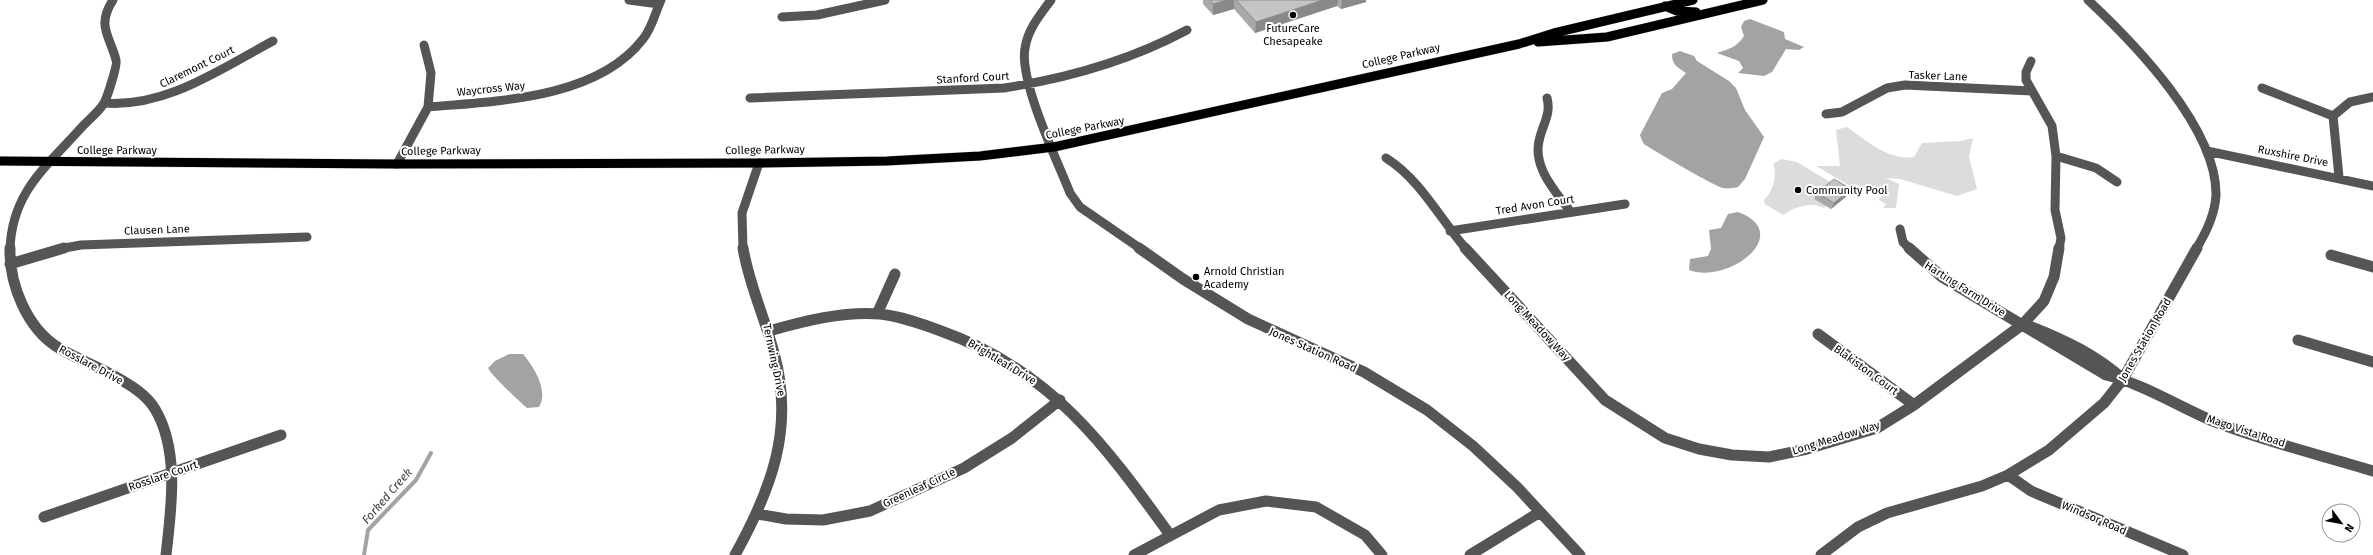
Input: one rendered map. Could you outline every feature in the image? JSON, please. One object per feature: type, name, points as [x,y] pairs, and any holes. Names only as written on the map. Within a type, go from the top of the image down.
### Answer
[{"type":"main road","name":"College Parkway","points":[[0,161],[397,164],[759,163],[887,161],[980,156],[1054,147],[1518,44],[1693,0]]},
{"type":"main road","name":"College Parkway","points":[[1518,44],[1607,37],[1763,0]]},
{"type":"main road","points":[[1607,37],[1656,21],[1666,14],[1665,6],[1677,11],[1689,12],[1733,7]]},
{"type":"street","points":[[104,102],[117,61],[110,47],[105,30],[106,8],[113,0]]},
{"type":"street","points":[[629,0],[660,2]]},
{"type":"street","points":[[782,17],[817,15],[885,0]]},
{"type":"street","name":"Jones Station Road","points":[[1051,0],[1034,22],[1025,47],[1028,85],[1054,147],[1070,193],[1080,207],[1093,218],[1183,279],[1248,319],[1364,372],[1422,407],[1473,446],[1540,512],[1580,555]]},
{"type":"street","name":"Jones Station Road","points":[[1821,555],[1858,527],[1887,513],[1982,486],[2008,475],[2049,450],[2072,431],[2104,403],[2123,378],[2194,254],[2214,213],[2216,193],[2213,172],[2207,151],[2180,105],[2135,48],[2088,0]]},
{"type":"street","name":"Waycross Way","points":[[428,107],[522,98],[560,89],[591,76],[611,66],[642,40],[660,2]]},
{"type":"street","name":"Stanford Court","points":[[750,98],[1004,88],[1028,85],[1059,79],[1111,65],[1163,44],[1187,30]]},
{"type":"street","name":"Claremont Court","points":[[104,102],[116,106],[159,98],[203,79],[273,41]]},
{"type":"street","points":[[397,164],[428,107],[431,73],[424,45]]},
{"type":"street","name":"Long Meadow Way","points":[[1386,158],[1402,166],[1412,176],[1450,231],[1605,400],[1632,419],[1665,438],[1699,449],[1719,453],[1769,457],[1807,449],[1877,428],[1914,405],[2023,324],[2044,301],[2054,277],[2061,238],[2055,210],[2056,156],[2052,126],[2026,80],[2026,72],[2031,61]]},
{"type":"street","name":"Tasker Lane","points":[[1826,114],[1842,112],[1887,88],[1905,85],[2032,92]]},
{"type":"street","points":[[2262,88],[2333,116]]},
{"type":"street","points":[[2333,116],[2350,102],[2373,97]]},
{"type":"street","points":[[1547,98],[1550,110],[1538,140],[1539,162],[1548,181],[1570,211]]},
{"type":"street","name":"Rosslare Drive","points":[[104,102],[27,188],[19,202],[11,239],[10,264],[13,283],[22,306],[40,331],[57,347],[134,387],[154,407],[163,424],[168,444],[170,474],[169,532],[166,555]]},
{"type":"street","points":[[2333,116],[2339,177]]},
{"type":"street","name":"Ruxshire Drive","points":[[2207,151],[2339,177],[2373,186]]},
{"type":"street","points":[[2056,156],[2096,168],[2117,182]]},
{"type":"street","name":"Ternwing Drive","points":[[735,555],[758,514],[770,482],[781,437],[783,395],[769,331],[743,257],[741,236],[741,220],[744,201],[759,163]]},
{"type":"street","name":"Tred Avon Court","points":[[1450,231],[1570,211],[1625,204]]},
{"type":"street","name":"Harting Farm Drive","points":[[1900,229],[1903,242],[1918,258],[1980,300],[2023,324],[2046,342],[2100,372],[2123,378]]},
{"type":"street","name":"Clausen Lane","points":[[10,264],[52,251],[87,245],[307,237]]},
{"type":"street","points":[[2331,255],[2373,267]]},
{"type":"street","points":[[877,314],[895,274]]},
{"type":"street","name":"Brightleaf Drive","points":[[769,331],[807,320],[877,314],[927,325],[959,337],[1021,371],[1060,400],[1084,423],[1114,459],[1170,535]]},
{"type":"street","name":"Blakiston Court","points":[[1818,334],[1914,405]]},
{"type":"street","points":[[2298,340],[2373,362]]},
{"type":"street","name":"Mago Vista Road","points":[[2123,378],[2193,413],[2221,424],[2373,472]]},
{"type":"street","name":"Greenleaf Circle","points":[[758,514],[786,519],[823,520],[870,511],[964,468],[1012,438],[1060,400]]},
{"type":"street","name":"Rosslare Court","points":[[44,517],[281,435]]},
{"type":"street","name":"Windsor Road","points":[[2008,475],[2031,491],[2183,555]]},
{"type":"street","points":[[1134,555],[1219,510],[1266,501],[1316,507],[1365,535],[1382,555]]},
{"type":"street","points":[[1470,555],[1540,512]]},
{"type":"shaded area","points":[[1750,19],[1784,32],[1785,39],[1804,47],[1799,50],[1786,49],[1772,72],[1764,76],[1738,73],[1743,68],[1739,61],[1717,53],[1729,49],[1739,43],[1744,36],[1741,27],[1744,21]]},
{"type":"shaded area","points":[[1680,51],[1694,56],[1697,61],[1729,81],[1736,88],[1745,110],[1764,137],[1745,179],[1738,187],[1723,188],[1718,186],[1644,144],[1642,140],[1640,135],[1662,93],[1672,89],[1686,73],[1673,61],[1672,54]]},
{"type":"shaded area","points":[[1847,127],[1879,149],[1896,156],[1905,157],[1914,157],[1922,143],[1961,141],[1973,138],[1969,157],[1977,189],[1957,196],[1900,179],[1886,178],[1899,184],[1896,208],[1883,208],[1886,204],[1879,200],[1883,193],[1868,186],[1860,192],[1816,166],[1840,166],[1836,130]]},
{"type":"shaded area","name":"Community Pool","points":[[1781,159],[1797,162],[1830,182],[1831,186],[1814,199],[1826,206],[1824,208],[1808,205],[1797,207],[1783,215],[1765,204],[1764,200],[1772,188],[1775,178],[1773,164]]},
{"type":"shaded area","points":[[1738,212],[1754,221],[1760,232],[1758,244],[1750,254],[1737,264],[1722,270],[1705,273],[1689,270],[1690,259],[1708,256],[1711,249],[1709,230],[1721,228],[1728,214]]},
{"type":"shaded area","points":[[509,354],[523,354],[536,372],[542,394],[542,401],[539,407],[527,408],[488,368],[495,361]]},
{"type":"building","points":[[1210,0],[1227,0],[1213,4]]},
{"type":"building","points":[[1236,0],[1323,0],[1256,22]]},
{"type":"building","points":[[1834,179],[1851,189],[1834,203],[1817,193]]},
{"type":"waterway","name":"Forked Creek","points":[[364,555],[368,530],[416,480],[431,453]]},
{"type":"place","name":"FutureCare Chesapeake","points":[[1293,15]]},
{"type":"place","name":"Community Pool","points":[[1798,190]]},
{"type":"place","name":"Arnold Christian Academy","points":[[1196,277]]}]
